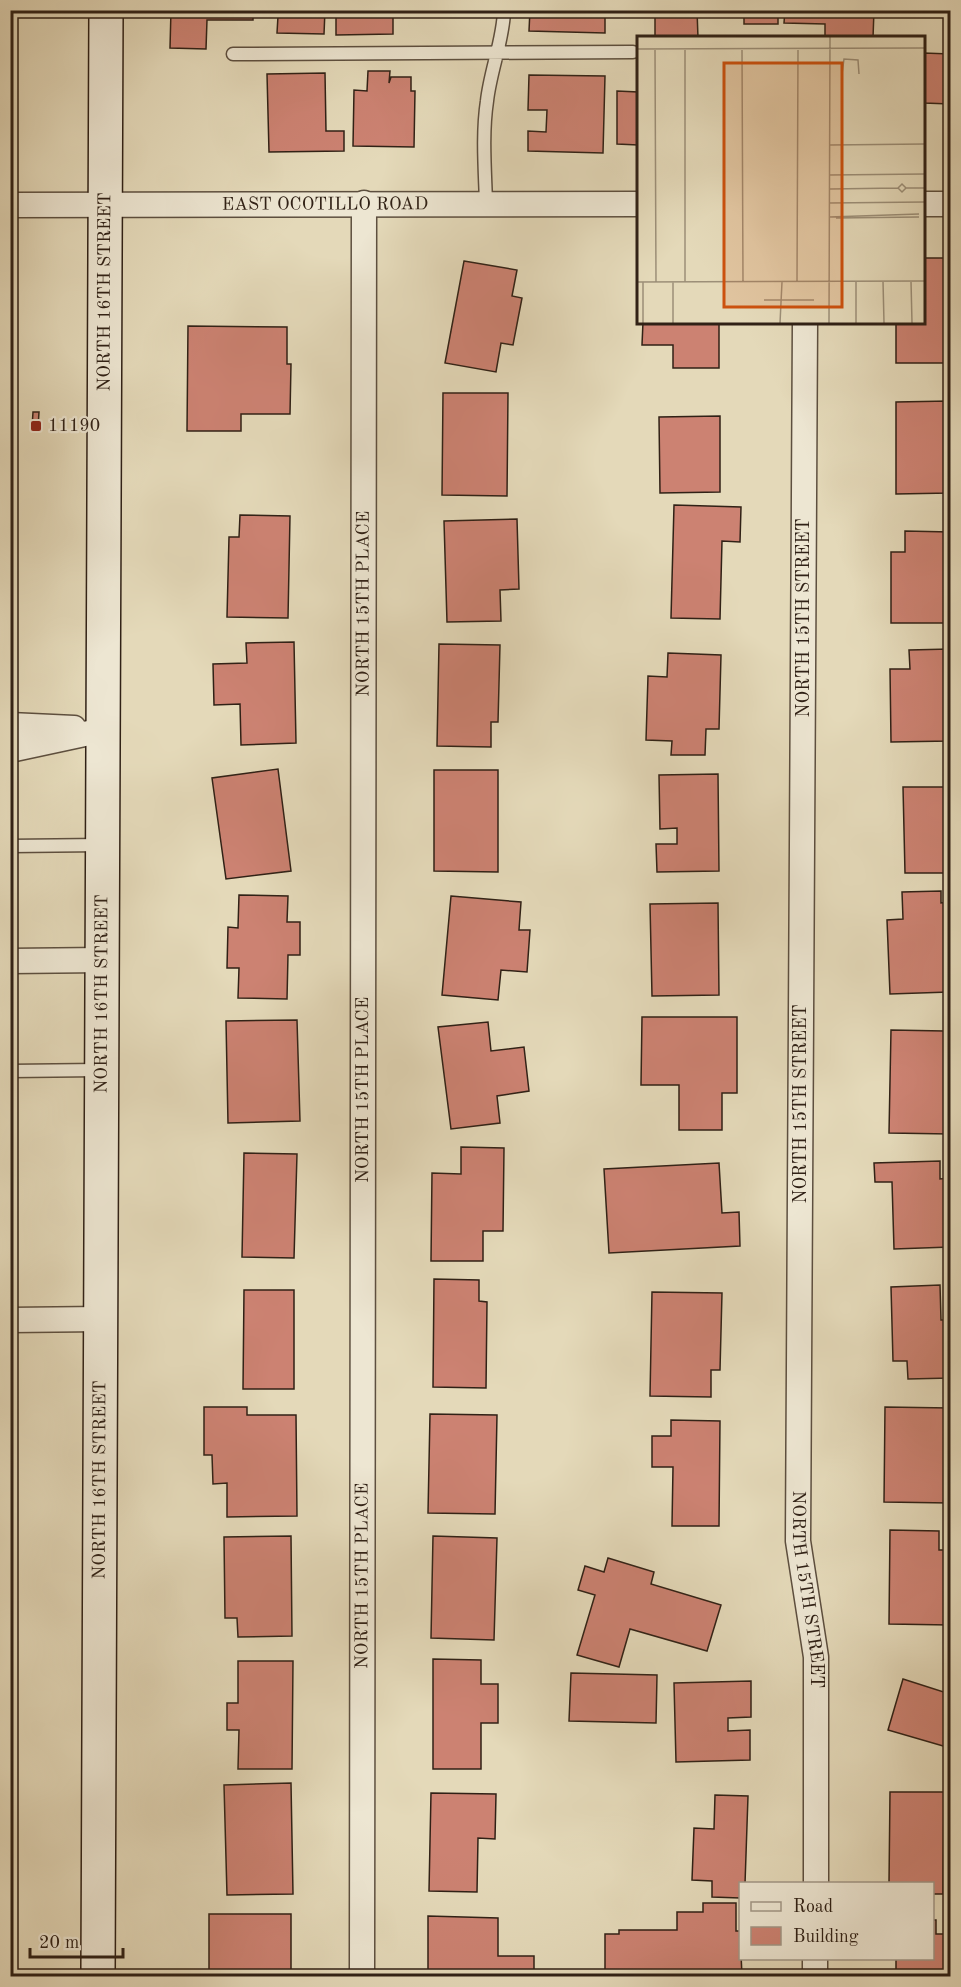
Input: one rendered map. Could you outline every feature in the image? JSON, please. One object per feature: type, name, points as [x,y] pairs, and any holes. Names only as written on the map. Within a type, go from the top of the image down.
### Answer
[{"type":"main road","name":"NORTH 16TH STREET","points":[[98,1977],[106,10]]},
{"type":"street","name":"EAST OCOTILLO ROAD","points":[[10,205],[364,202],[637,204]]},
{"type":"street","name":"NORTH 15TH PLACE","points":[[362,1977],[364,202]]},
{"type":"street","points":[[925,204],[951,204]]},
{"type":"street","name":"NORTH 15TH STREET","points":[[805,324],[798,1541],[816,1657],[816,1882]]},
{"type":"street","points":[[10,725],[103,730]]},
{"type":"street","points":[[10,750],[103,730]]},
{"type":"street","points":[[10,961],[102,960]]},
{"type":"street","points":[[10,1320],[101,1319]]},
{"type":"street","points":[[815,1960],[815,1977]]},
{"type":"lane","points":[[486,203],[486,103],[495,52],[504,24],[504,10]]},
{"type":"lane","points":[[233,54],[633,52]]},
{"type":"lane","points":[[10,846],[103,845]]},
{"type":"lane","points":[[10,1071],[103,1070]]},
{"type":"building","points":[[171,10],[253,10],[253,20],[207,20],[206,49],[170,48]]},
{"type":"building","points":[[264,10],[325,10],[324,34],[277,33],[278,16],[263,15]]},
{"type":"building","points":[[336,10],[393,10],[393,34],[336,35]]},
{"type":"building","points":[[530,10],[605,10],[605,33],[529,31]]},
{"type":"building","points":[[615,10],[697,10],[698,36],[655,36],[655,17],[615,17]]},
{"type":"building","points":[[744,10],[778,10],[778,24],[744,24]]},
{"type":"building","points":[[785,10],[874,10],[873,36],[825,36],[825,24],[784,23]]},
{"type":"building","points":[[925,53],[950,54],[950,104],[925,103]]},
{"type":"building","points":[[368,71],[390,71],[389,83],[391,77],[411,77],[411,91],[415,91],[414,147],[353,146],[354,90],[367,91]]},
{"type":"building","points":[[325,73],[326,131],[344,131],[344,151],[269,152],[267,74]]},
{"type":"building","points":[[529,75],[605,76],[603,153],[528,151],[528,131],[546,132],[547,110],[528,110]]},
{"type":"building","points":[[617,91],[637,92],[637,145],[617,144]]},
{"type":"building","points":[[925,258],[950,258],[950,363],[896,363],[896,324],[925,324]]},
{"type":"building","points":[[464,261],[517,270],[512,296],[522,298],[513,345],[501,343],[496,372],[445,363]]},
{"type":"building","points":[[643,324],[719,324],[719,368],[673,368],[673,345],[642,345]]},
{"type":"building","points":[[188,326],[287,327],[287,364],[291,364],[290,414],[241,414],[241,431],[187,431]]},
{"type":"building","points":[[443,393],[508,393],[507,496],[442,495]]},
{"type":"building","points":[[949,401],[950,493],[896,494],[896,402]]},
{"type":"building","points":[[33,412],[39,412],[38,428],[32,428]]},
{"type":"building","points":[[720,416],[720,492],[660,493],[659,417]]},
{"type":"building","points":[[10,447],[12,447],[13,558],[10,558]]},
{"type":"building","points":[[674,505],[741,507],[740,542],[722,541],[720,619],[671,618]]},
{"type":"building","points":[[240,515],[290,516],[288,618],[227,617],[229,537],[239,537]]},
{"type":"building","points":[[517,519],[519,589],[500,590],[501,621],[447,622],[444,521]]},
{"type":"building","points":[[905,531],[950,532],[950,623],[891,623],[891,552],[905,552]]},
{"type":"building","points":[[294,642],[296,743],[241,745],[240,704],[214,705],[213,664],[247,663],[246,643]]},
{"type":"building","points":[[439,644],[500,645],[498,722],[491,722],[491,747],[437,746]]},
{"type":"building","points":[[950,649],[950,741],[891,742],[890,669],[910,669],[909,650]]},
{"type":"building","points":[[668,653],[721,655],[719,729],[706,729],[705,755],[671,755],[672,741],[646,740],[648,676],[667,677]]},
{"type":"building","points":[[278,769],[291,871],[226,879],[212,778]]},
{"type":"building","points":[[434,770],[498,770],[498,872],[434,871]]},
{"type":"building","points":[[718,774],[719,871],[657,872],[656,844],[677,844],[677,828],[660,829],[659,775]]},
{"type":"building","points":[[903,787],[950,787],[950,807],[945,807],[947,873],[905,873]]},
{"type":"building","points":[[941,891],[941,903],[950,902],[949,992],[890,994],[887,920],[903,919],[902,892]]},
{"type":"building","points":[[239,895],[288,896],[287,922],[300,922],[300,955],[288,955],[287,999],[238,998],[239,968],[227,968],[228,927],[238,928]]},
{"type":"building","points":[[451,896],[521,902],[519,930],[530,930],[527,972],[501,970],[498,1000],[442,995]]},
{"type":"building","points":[[718,903],[719,995],[652,996],[650,904]]},
{"type":"building","points":[[642,1017],[737,1017],[737,1093],[722,1093],[722,1130],[679,1130],[679,1085],[641,1085]]},
{"type":"building","points":[[297,1020],[300,1121],[228,1123],[226,1021]]},
{"type":"building","points":[[488,1022],[491,1051],[524,1047],[529,1091],[497,1096],[500,1123],[451,1129],[438,1027]]},
{"type":"building","points":[[891,1030],[944,1031],[944,1065],[950,1066],[950,1134],[889,1133]]},
{"type":"building","points":[[461,1147],[504,1148],[503,1231],[483,1231],[483,1261],[431,1261],[432,1173],[461,1174]]},
{"type":"building","points":[[244,1153],[297,1154],[294,1258],[242,1257]]},
{"type":"building","points":[[940,1161],[940,1179],[950,1178],[950,1247],[894,1249],[892,1182],[875,1182],[874,1163]]},
{"type":"building","points":[[719,1163],[722,1213],[739,1212],[740,1246],[609,1253],[604,1169]]},
{"type":"building","points":[[434,1279],[479,1280],[479,1301],[487,1302],[486,1388],[433,1387]]},
{"type":"building","points":[[940,1285],[941,1320],[950,1320],[950,1378],[908,1379],[907,1361],[893,1361],[891,1287]]},
{"type":"building","points":[[244,1290],[294,1290],[294,1389],[243,1389]]},
{"type":"building","points":[[652,1292],[722,1293],[720,1370],[711,1370],[711,1397],[650,1396]]},
{"type":"building","points":[[204,1407],[247,1407],[247,1415],[296,1415],[297,1516],[227,1517],[227,1483],[213,1484],[212,1455],[204,1455]]},
{"type":"building","points":[[885,1407],[950,1408],[950,1503],[884,1502]]},
{"type":"building","points":[[430,1414],[497,1415],[495,1514],[428,1513]]},
{"type":"building","points":[[671,1420],[720,1421],[719,1526],[672,1526],[673,1467],[652,1467],[652,1436],[671,1436]]},
{"type":"building","points":[[890,1530],[939,1531],[939,1550],[950,1550],[950,1625],[889,1624]]},
{"type":"building","points":[[291,1536],[292,1636],[238,1637],[237,1618],[225,1618],[224,1537]]},
{"type":"building","points":[[433,1536],[497,1538],[494,1640],[431,1638]]},
{"type":"building","points":[[608,1558],[654,1572],[651,1584],[721,1605],[707,1651],[630,1629],[619,1667],[577,1655],[595,1595],[578,1590],[585,1566],[604,1572]]},
{"type":"building","points":[[433,1659],[481,1660],[481,1684],[498,1684],[498,1723],[481,1723],[481,1769],[433,1769]]},
{"type":"building","points":[[238,1661],[293,1661],[292,1769],[238,1769],[239,1730],[227,1730],[227,1703],[238,1703]]},
{"type":"building","points":[[571,1673],[657,1675],[656,1723],[569,1721]]},
{"type":"building","points":[[903,1679],[950,1694],[950,1748],[888,1730]]},
{"type":"building","points":[[751,1681],[751,1717],[728,1718],[728,1731],[750,1730],[750,1760],[676,1762],[674,1683]]},
{"type":"building","points":[[291,1783],[293,1894],[227,1895],[224,1785]]},
{"type":"building","points":[[890,1792],[944,1792],[943,1894],[934,1894],[934,1882],[889,1882]]},
{"type":"building","points":[[431,1793],[496,1794],[495,1839],[478,1838],[477,1892],[429,1891]]},
{"type":"building","points":[[715,1795],[748,1796],[745,1882],[739,1882],[739,1898],[712,1897],[712,1881],[692,1880],[694,1828],[714,1829]]},
{"type":"building","points":[[703,1903],[736,1903],[736,1931],[739,1931],[739,1960],[741,1960],[742,1976],[605,1976],[605,1934],[619,1934],[619,1930],[677,1930],[677,1912],[703,1912]]},
{"type":"building","points":[[209,1914],[291,1914],[291,1976],[209,1976]]},
{"type":"building","points":[[428,1916],[498,1918],[498,1956],[534,1956],[534,1976],[428,1976]]},
{"type":"building","points":[[934,1920],[936,1920],[936,1934],[950,1934],[950,1976],[896,1976],[896,1960],[934,1960]]},
{"type":"place","name":"11190","points":[[36,426]]}]
